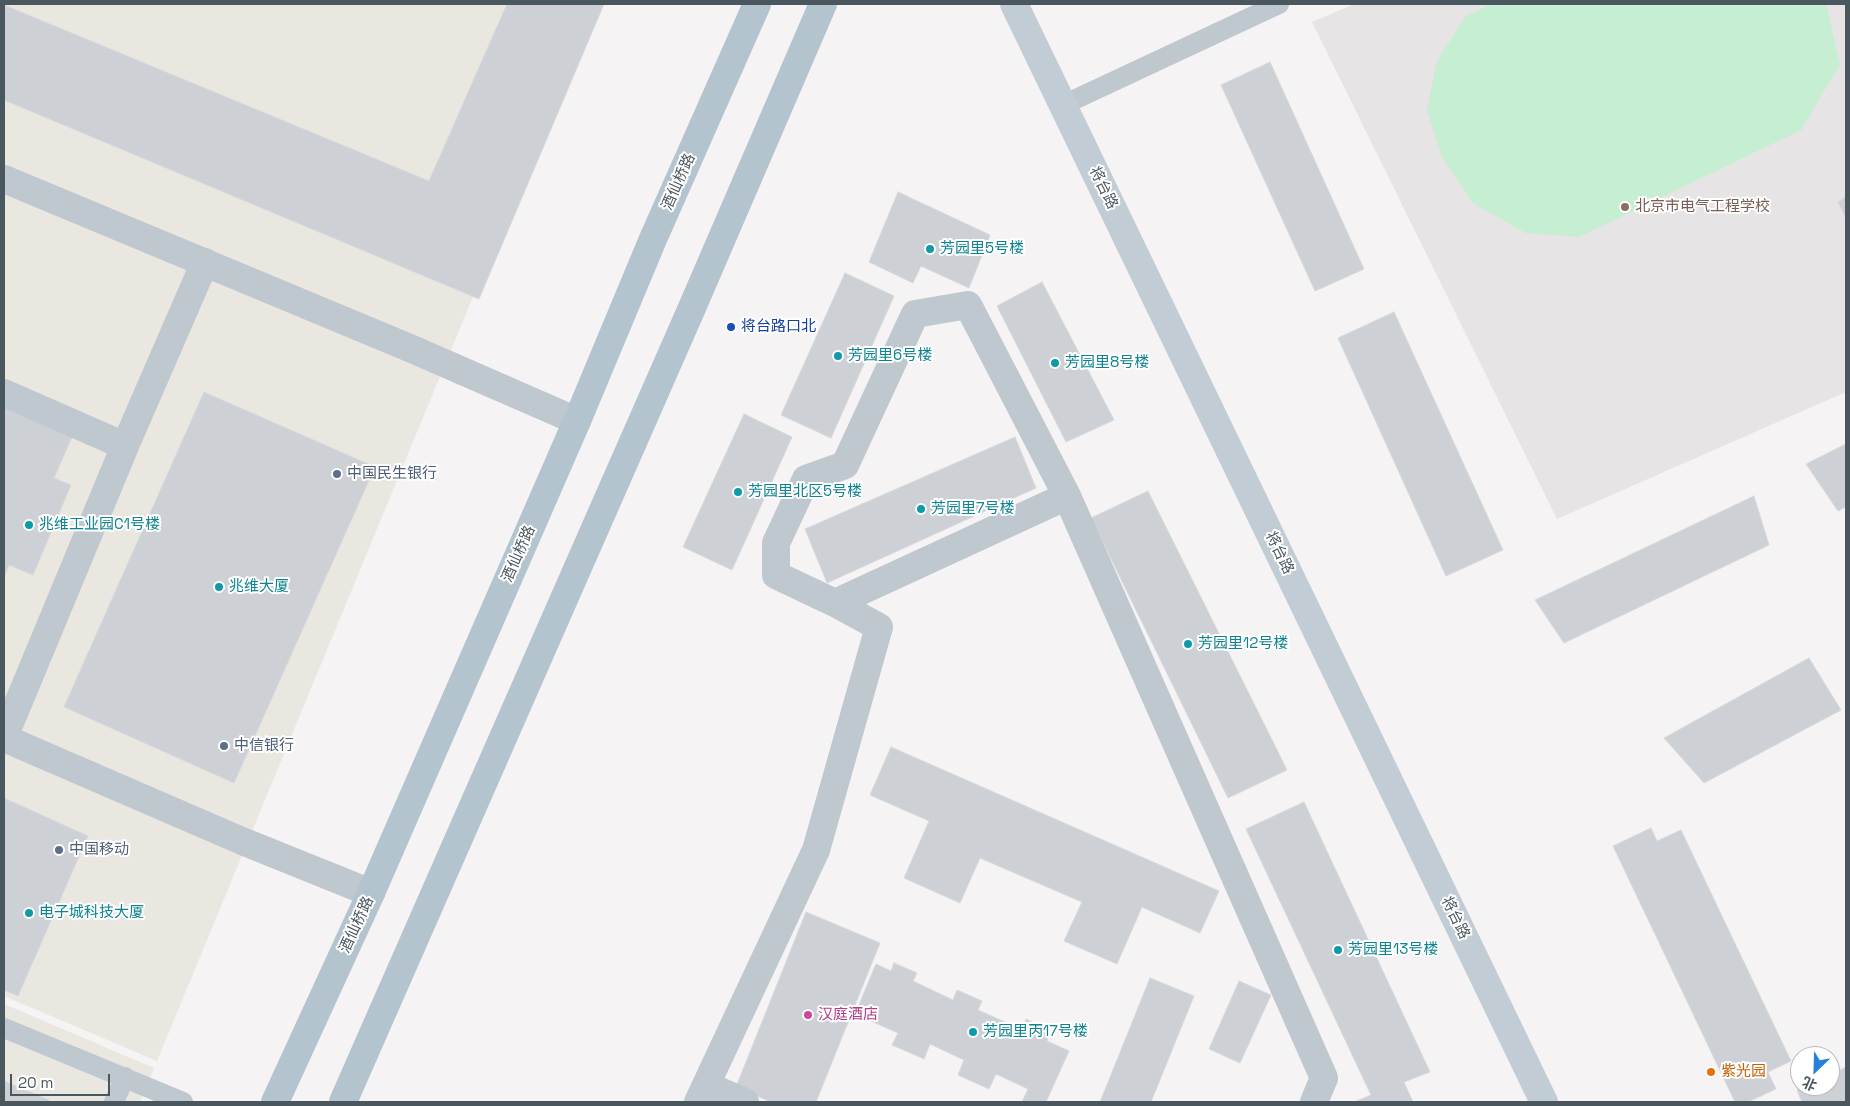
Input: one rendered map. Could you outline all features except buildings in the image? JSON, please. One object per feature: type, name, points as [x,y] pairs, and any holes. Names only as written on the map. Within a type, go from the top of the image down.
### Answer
[{"type":"main road","name":"酒仙桥路","points":[[275,1102],[372,894],[577,421],[653,239],[757,4]]},
{"type":"main road","points":[[343,1102],[691,310],[823,4]]},
{"type":"main road","name":"将台路","points":[[1014,4],[1544,1102]]},
{"type":"street","points":[[4,179],[205,262],[577,421]]},
{"type":"street","points":[[205,262],[125,446],[4,737],[242,841],[372,894]]},
{"type":"street","points":[[745,1102],[702,1094],[816,850],[879,627],[835,603],[776,575],[776,543],[806,479],[845,465],[915,314],[968,305],[1067,496],[1324,1078],[1314,1102]]},
{"type":"street","points":[[4,393],[125,446]]},
{"type":"street","points":[[835,603],[1067,496]]},
{"type":"lane","points":[[1063,105],[1279,4]]},
{"type":"lane","points":[[4,1028],[183,1102]]},
{"type":"lane","points":[[114,1102],[125,1077]]},
{"type":"shaded area","points":[[4,4],[594,4],[157,1061],[4,996]]},
{"type":"shaded area","name":"北京市电气工程学校","points":[[1354,4],[1846,4],[1846,392],[1557,519],[1312,22]]},
{"type":"shaded area","points":[[4,1004],[154,1068],[140,1102],[4,1102]]},
{"type":"green space","points":[[1492,4],[1826,4],[1840,64],[1801,130],[1579,237],[1526,233],[1474,204],[1442,157],[1427,110],[1437,61],[1466,16]]},
{"type":"place","name":"北京市电气工程学校","points":[[1625,207]]},
{"type":"place","name":"芳园里5号楼","points":[[930,249]]},
{"type":"place","name":"将台路口北","points":[[731,327]]},
{"type":"place","name":"芳园里6号楼","points":[[838,356]]},
{"type":"place","name":"芳园里8号楼","points":[[1055,363]]},
{"type":"place","name":"中国民生银行","points":[[337,474]]},
{"type":"place","name":"芳园里北区5号楼","points":[[738,492]]},
{"type":"place","name":"芳园里7号楼","points":[[921,509]]},
{"type":"place","name":"兆维工业园C1号楼","points":[[29,525]]},
{"type":"place","name":"兆维大厦","points":[[219,587]]},
{"type":"place","name":"芳园里12号楼","points":[[1188,644]]},
{"type":"place","name":"中信银行","points":[[224,746]]},
{"type":"place","name":"中国移动","points":[[59,850]]},
{"type":"place","name":"电子城科技大厦","points":[[29,913]]},
{"type":"place","name":"芳园里13号楼","points":[[1338,950]]},
{"type":"place","name":"汉庭酒店","points":[[808,1015]]},
{"type":"place","name":"芳园里丙17号楼","points":[[973,1032]]},
{"type":"place","name":"紫光园","points":[[1711,1072]]}]
